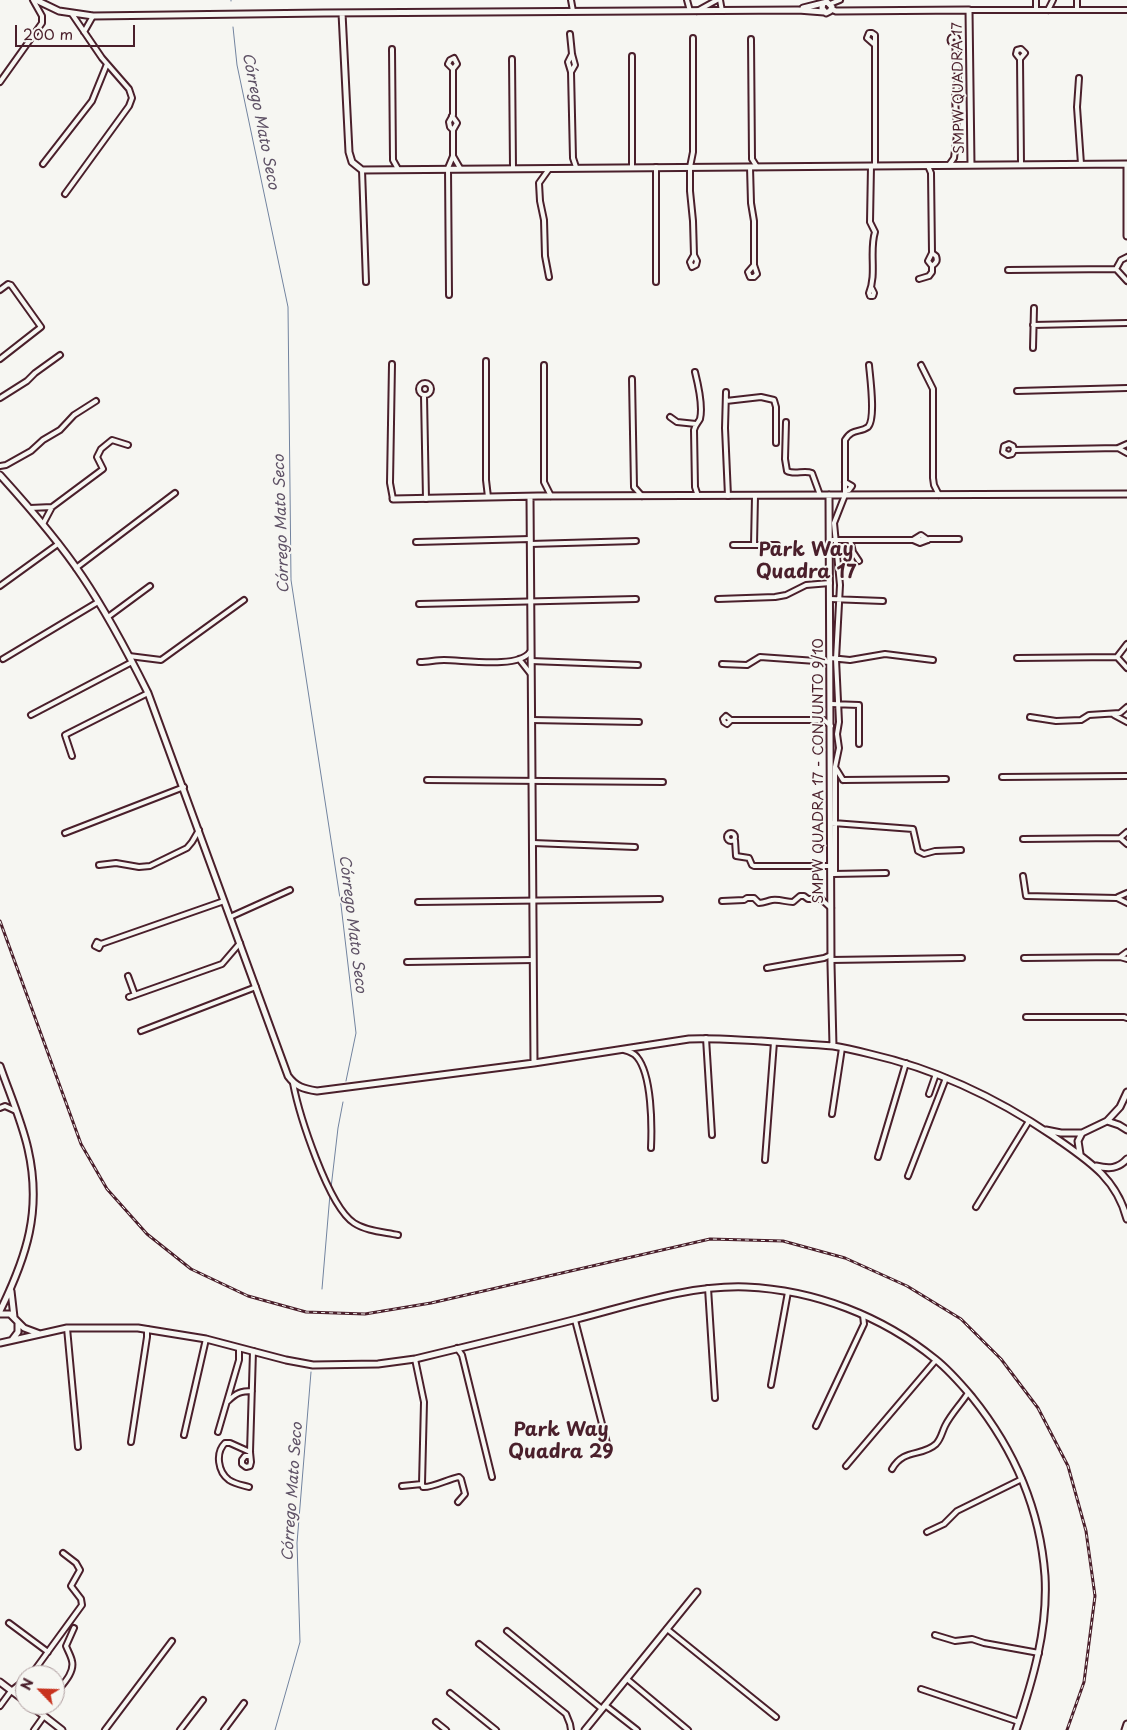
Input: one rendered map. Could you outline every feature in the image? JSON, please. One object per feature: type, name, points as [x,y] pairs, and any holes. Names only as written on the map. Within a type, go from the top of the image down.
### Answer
[{"type":"street","points":[[34,0],[53,9],[72,14],[94,16],[722,10],[829,12],[831,7],[840,0]]},
{"type":"street","points":[[0,82],[42,23],[42,16],[34,0]]},
{"type":"street","points":[[571,0],[573,11]]},
{"type":"street","points":[[687,0],[694,11]]},
{"type":"street","points":[[694,11],[719,0],[722,10]]},
{"type":"street","points":[[1036,0],[1036,10]]},
{"type":"street","points":[[1048,10],[1053,0]]},
{"type":"street","points":[[1077,0],[1077,10]]},
{"type":"street","points":[[798,10],[826,2],[836,11],[1127,10]]},
{"type":"street","points":[[823,4],[824,12]]},
{"type":"street","name":"SMPW QUADRA 17","points":[[970,10],[971,165]]},
{"type":"street","points":[[342,13],[349,152],[352,162],[362,170],[398,168],[1127,164],[1127,236]]},
{"type":"street","points":[[65,194],[132,100],[130,89],[107,64],[72,14]]},
{"type":"street","points":[[84,32],[94,16]]},
{"type":"street","points":[[570,34],[575,64],[571,72],[573,158],[576,167]]},
{"type":"street","points":[[694,38],[693,152],[690,167],[694,255]]},
{"type":"street","points":[[751,39],[752,160],[748,167],[754,222],[754,265]]},
{"type":"street","points":[[949,165],[954,158],[957,136],[955,97],[958,80],[955,43]]},
{"type":"street","points":[[871,287],[872,242],[875,232],[870,222],[873,166],[874,45]]},
{"type":"street","points":[[388,169],[393,160],[392,49]]},
{"type":"street","points":[[632,56],[632,167]]},
{"type":"street","points":[[512,59],[513,168]]},
{"type":"street","points":[[1020,59],[1021,164]]},
{"type":"street","points":[[43,164],[92,101],[107,64]]},
{"type":"street","points":[[452,69],[452,116],[449,122],[453,130]]},
{"type":"street","points":[[1079,78],[1077,108],[1081,164]]},
{"type":"street","points":[[449,295],[448,168],[453,156],[453,130],[456,123],[452,116]]},
{"type":"street","points":[[453,156],[460,168]]},
{"type":"street","points":[[568,168],[573,158]]},
{"type":"street","points":[[954,158],[960,165]]},
{"type":"street","points":[[393,160],[398,168]]},
{"type":"street","points":[[752,160],[757,167]]},
{"type":"street","points":[[919,279],[930,275],[932,272],[932,266],[928,261],[932,253],[931,173],[928,166]]},
{"type":"street","points":[[931,173],[936,166]]},
{"type":"street","points":[[656,167],[656,282]]},
{"type":"street","points":[[537,168],[541,178]]},
{"type":"street","points":[[549,277],[545,256],[544,220],[539,183],[550,168]]},
{"type":"street","points":[[362,170],[366,282]]},
{"type":"street","points":[[932,253],[937,259],[932,266]]},
{"type":"street","points":[[1116,269],[1121,260],[1127,257]]},
{"type":"street","points":[[1008,270],[1116,269],[1127,280]]},
{"type":"street","points":[[0,290],[8,284],[11,285],[41,327],[0,359]]},
{"type":"street","points":[[1033,348],[1034,308]]},
{"type":"street","points":[[1033,325],[1127,323]]},
{"type":"street","points":[[0,398],[27,381],[35,372],[60,355]]},
{"type":"street","points":[[486,361],[486,480],[488,497]]},
{"type":"street","points":[[392,364],[390,484],[393,499],[538,496],[829,496],[845,493],[939,495],[1127,494]]},
{"type":"street","points":[[538,496],[544,482],[544,365]]},
{"type":"street","points":[[869,365],[872,416],[870,425],[853,432],[845,440],[845,482],[852,486],[845,493],[834,523],[832,540],[840,585],[836,659],[837,734],[839,748],[833,765],[835,791],[833,874],[886,873]]},
{"type":"street","points":[[920,365],[933,389],[934,486],[939,495]]},
{"type":"street","points":[[696,372],[700,419],[694,427],[694,487],[698,496]]},
{"type":"street","points":[[628,496],[634,487],[632,379]]},
{"type":"street","points":[[1018,391],[1127,388]]},
{"type":"street","points":[[726,392],[725,428],[728,496]]},
{"type":"street","points":[[424,396],[426,498]]},
{"type":"street","points":[[726,400],[761,397],[774,400],[776,407],[776,443]]},
{"type":"street","points":[[0,466],[6,465],[31,451],[43,440],[60,430],[74,415],[96,401]]},
{"type":"street","points":[[670,417],[677,422],[696,424]]},
{"type":"street","points":[[786,422],[786,468],[790,473],[804,471],[812,474],[820,496]]},
{"type":"street","points":[[42,524],[52,507],[103,469],[97,457],[101,450],[112,440],[128,444]]},
{"type":"street","points":[[1014,450],[1118,448],[1127,444]]},
{"type":"street","points":[[1118,448],[1127,453]]},
{"type":"street","points":[[6,465],[0,476],[30,508],[76,568],[108,617],[148,693],[184,787],[288,1076],[293,1083],[299,1087],[316,1091],[534,1063],[689,1039],[706,1038],[834,1046],[906,1063],[946,1078],[1001,1103],[1096,1166],[1116,1193],[1127,1219]]},
{"type":"street","points":[[544,482],[551,496]]},
{"type":"street","points":[[928,494],[934,486]]},
{"type":"street","points":[[634,487],[642,496]]},
{"type":"street","points":[[690,496],[694,487]]},
{"type":"street","points":[[76,568],[175,493]]},
{"type":"street","points":[[754,545],[755,496]]},
{"type":"street","name":"SMPW QUADRA 17 - CONJUNTO 9/10","points":[[829,496],[832,540],[830,704],[833,765],[830,798],[833,823],[831,960],[834,1046]]},
{"type":"street","points":[[530,497],[534,1063]]},
{"type":"street","points":[[30,508],[52,507]]},
{"type":"street","points":[[913,540],[922,535],[928,540]]},
{"type":"street","points":[[832,540],[913,540],[920,543],[928,540],[959,539]]},
{"type":"street","points":[[850,540],[858,562]]},
{"type":"street","points":[[416,542],[636,541]]},
{"type":"street","points":[[0,586],[58,544]]},
{"type":"street","points":[[733,545],[777,545]]},
{"type":"street","points":[[718,599],[776,597],[786,595],[806,584],[830,583]]},
{"type":"street","points":[[108,617],[150,586]]},
{"type":"street","points":[[419,604],[636,599]]},
{"type":"street","points":[[830,599],[883,601]]},
{"type":"street","points":[[129,656],[160,660],[244,600]]},
{"type":"street","points":[[3,659],[98,602]]},
{"type":"street","points":[[1117,657],[1127,644]]},
{"type":"street","points":[[420,662],[443,660],[484,663],[519,659],[527,657],[530,652]]},
{"type":"street","points":[[722,664],[747,665],[760,657],[850,660],[885,654],[933,660]]},
{"type":"street","points":[[1017,658],[1117,657],[1127,668]]},
{"type":"street","points":[[519,659],[531,673]]},
{"type":"street","points":[[531,661],[638,665]]},
{"type":"street","points":[[31,715],[132,662]]},
{"type":"street","points":[[72,756],[65,735],[148,693]]},
{"type":"street","points":[[830,704],[859,705],[859,744]]},
{"type":"street","points":[[1030,717],[1056,721],[1081,720],[1089,715],[1120,714],[1127,707]]},
{"type":"street","points":[[731,720],[824,720],[831,714]]},
{"type":"street","points":[[1114,715],[1127,722]]},
{"type":"street","points":[[532,720],[639,722]]},
{"type":"street","points":[[824,720],[831,726]]},
{"type":"street","points":[[833,765],[842,780]]},
{"type":"street","points":[[1002,777],[1127,776]]},
{"type":"street","points":[[842,780],[946,779]]},
{"type":"street","points":[[426,780],[664,782]]},
{"type":"street","points":[[519,780],[529,784],[533,790]]},
{"type":"street","points":[[830,798],[842,780]]},
{"type":"street","points":[[65,832],[184,787]]},
{"type":"street","points":[[833,823],[913,829],[918,851],[924,854],[935,851],[961,850]]},
{"type":"street","points":[[99,865],[116,862],[150,866],[187,848],[199,830]]},
{"type":"street","points":[[1023,839],[1120,838],[1127,832]]},
{"type":"street","points":[[1120,838],[1127,844]]},
{"type":"street","points":[[735,840],[736,856],[748,858],[754,866],[831,866]]},
{"type":"street","points":[[533,844],[635,847]]},
{"type":"street","points":[[824,866],[831,860]]},
{"type":"street","points":[[1024,876],[1026,896],[1117,898],[1127,902]]},
{"type":"street","points":[[230,917],[290,890]]},
{"type":"street","points":[[722,901],[754,898],[759,903],[769,900],[793,902],[800,896],[808,899],[822,899],[831,890]]},
{"type":"street","points":[[1117,898],[1127,892]]},
{"type":"street","points":[[418,902],[660,899]]},
{"type":"street","points":[[822,899],[831,908]]},
{"type":"street","points":[[101,944],[224,900]]},
{"type":"street","points":[[129,997],[222,964],[240,943]]},
{"type":"street","points":[[1120,957],[1127,952]]},
{"type":"street","points":[[1024,958],[1120,957],[1127,960]]},
{"type":"street","points":[[824,958],[831,960]]},
{"type":"street","points":[[767,968],[824,958],[831,960],[962,958]]},
{"type":"street","points":[[407,962],[533,960]]},
{"type":"street","points":[[128,976],[134,995]]},
{"type":"street","points":[[141,1031],[256,987]]},
{"type":"street","points":[[1026,1017],[1126,1016]]},
{"type":"street","points":[[706,1038],[712,1135]]},
{"type":"street","points":[[765,1160],[774,1042]]},
{"type":"street","points":[[637,1057],[642,1047]]},
{"type":"street","points":[[832,1114],[842,1048]]},
{"type":"street","points":[[624,1050],[637,1057],[642,1066],[651,1113],[651,1148]]},
{"type":"street","points":[[878,1156],[906,1063]]},
{"type":"street","points":[[1,1069],[28,1148],[33,1180],[33,1210],[29,1239],[0,1312],[10,1314],[24,1328],[40,1335]]},
{"type":"street","points":[[929,1094],[936,1074]]},
{"type":"street","points":[[908,1176],[946,1078]]},
{"type":"street","points":[[293,1083],[296,1098],[321,1172],[341,1210],[353,1223],[371,1230],[398,1235]]},
{"type":"street","points":[[1041,1128],[1061,1133],[1082,1133],[1107,1121],[1120,1107],[1127,1092]]},
{"type":"street","points":[[10,1094],[2,1107],[16,1111]]},
{"type":"street","points":[[976,1207],[1029,1121]]},
{"type":"street","points":[[1107,1121],[1127,1130]]},
{"type":"street","points":[[1080,1155],[1078,1141],[1082,1133]]},
{"type":"street","points":[[1096,1166],[1111,1168],[1122,1164],[1127,1158]]},
{"type":"street","points":[[2,1342],[67,1328],[147,1329],[206,1339],[286,1360],[313,1365],[378,1364],[414,1359],[708,1288],[745,1287],[788,1292],[823,1299],[895,1330],[936,1360],[968,1393],[990,1422],[1007,1448],[1022,1479],[1036,1519],[1043,1552],[1045,1601],[1039,1654],[1016,1730]]},
{"type":"street","points":[[11,1288],[18,1332],[12,1340]]},
{"type":"street","points":[[708,1288],[715,1398]]},
{"type":"street","points":[[772,1385],[788,1292]]},
{"type":"street","points":[[863,1315],[864,1324]]},
{"type":"street","points":[[816,1426],[864,1324],[871,1319]]},
{"type":"street","points":[[575,1320],[609,1451]]},
{"type":"street","points":[[67,1328],[78,1447]]},
{"type":"street","points":[[131,1442],[147,1329]]},
{"type":"street","points":[[184,1435],[206,1339]]},
{"type":"street","points":[[462,1355],[466,1346]]},
{"type":"street","points":[[218,1432],[239,1360],[239,1348]]},
{"type":"street","points":[[457,1348],[462,1355],[492,1477]]},
{"type":"street","points":[[249,1487],[234,1483],[228,1479],[222,1473],[219,1459],[221,1447],[225,1443],[230,1443],[250,1454],[253,1351]]},
{"type":"street","points":[[414,1359],[424,1402],[422,1484]]},
{"type":"street","points":[[846,1466],[936,1360]]},
{"type":"street","points":[[227,1402],[236,1393],[252,1391]]},
{"type":"street","points":[[892,1469],[902,1457],[927,1449],[935,1444],[950,1418],[968,1393]]},
{"type":"street","points":[[402,1486],[422,1484],[423,1487],[429,1487],[438,1482],[459,1477],[461,1478],[465,1494],[458,1502]]},
{"type":"street","points":[[927,1532],[944,1524],[957,1510],[1022,1479]]},
{"type":"street","points":[[38,1665],[82,1605],[82,1602],[70,1586],[80,1570],[79,1567],[63,1553]]},
{"type":"street","points":[[586,1730],[697,1592]]},
{"type":"street","points":[[9,1623],[48,1652]]},
{"type":"street","points":[[65,1679],[72,1668],[72,1658],[66,1646],[74,1628]]},
{"type":"street","points":[[668,1629],[776,1717]]},
{"type":"street","points":[[507,1631],[604,1707],[637,1730]]},
{"type":"street","points":[[935,1635],[954,1640],[972,1639],[1039,1654]]},
{"type":"street","points":[[105,1730],[172,1641]]},
{"type":"street","points":[[479,1644],[566,1714],[571,1730]]},
{"type":"street","points":[[627,1679],[688,1730]]},
{"type":"street","points":[[0,1682],[15,1693]]},
{"type":"street","points":[[0,1706],[15,1688]]},
{"type":"street","points":[[921,1689],[1019,1722]]},
{"type":"street","points":[[450,1693],[496,1730]]},
{"type":"street","points":[[180,1730],[203,1700]]},
{"type":"street","points":[[224,1730],[244,1703]]},
{"type":"street","points":[[34,1730],[42,1715]]},
{"type":"street","points":[[43,1715],[62,1730]]},
{"type":"street","points":[[436,1722],[446,1730]]},
{"type":"street","points":[[1125,1730],[1127,1724]]},
{"type":"waterway","name":"Córrego Mato Seco","points":[[233,27],[237,65],[288,307],[291,580],[341,905],[356,1033],[346,1081]]},
{"type":"waterway","name":"Córrego Mato Seco","points":[[331,1188],[343,1102]]},
{"type":"waterway","name":"Córrego Mato Seco","points":[[322,1289],[330,1194]]},
{"type":"waterway","name":"Córrego Mato Seco","points":[[275,1730],[300,1642],[297,1543],[311,1372]]},
{"type":"railway","points":[[0,921],[81,1144],[107,1189],[147,1234],[191,1269],[248,1296],[306,1312],[365,1314],[431,1303],[710,1239],[783,1241],[845,1258],[907,1286],[961,1319],[1001,1359],[1038,1408],[1068,1466],[1086,1531],[1095,1596],[1084,1682],[1067,1730]]},
{"type":"district","name":"Park Way Quadra 17","points":[[806,562]]},
{"type":"district","name":"Park Way Quadra 29","points":[[561,1442]]}]
